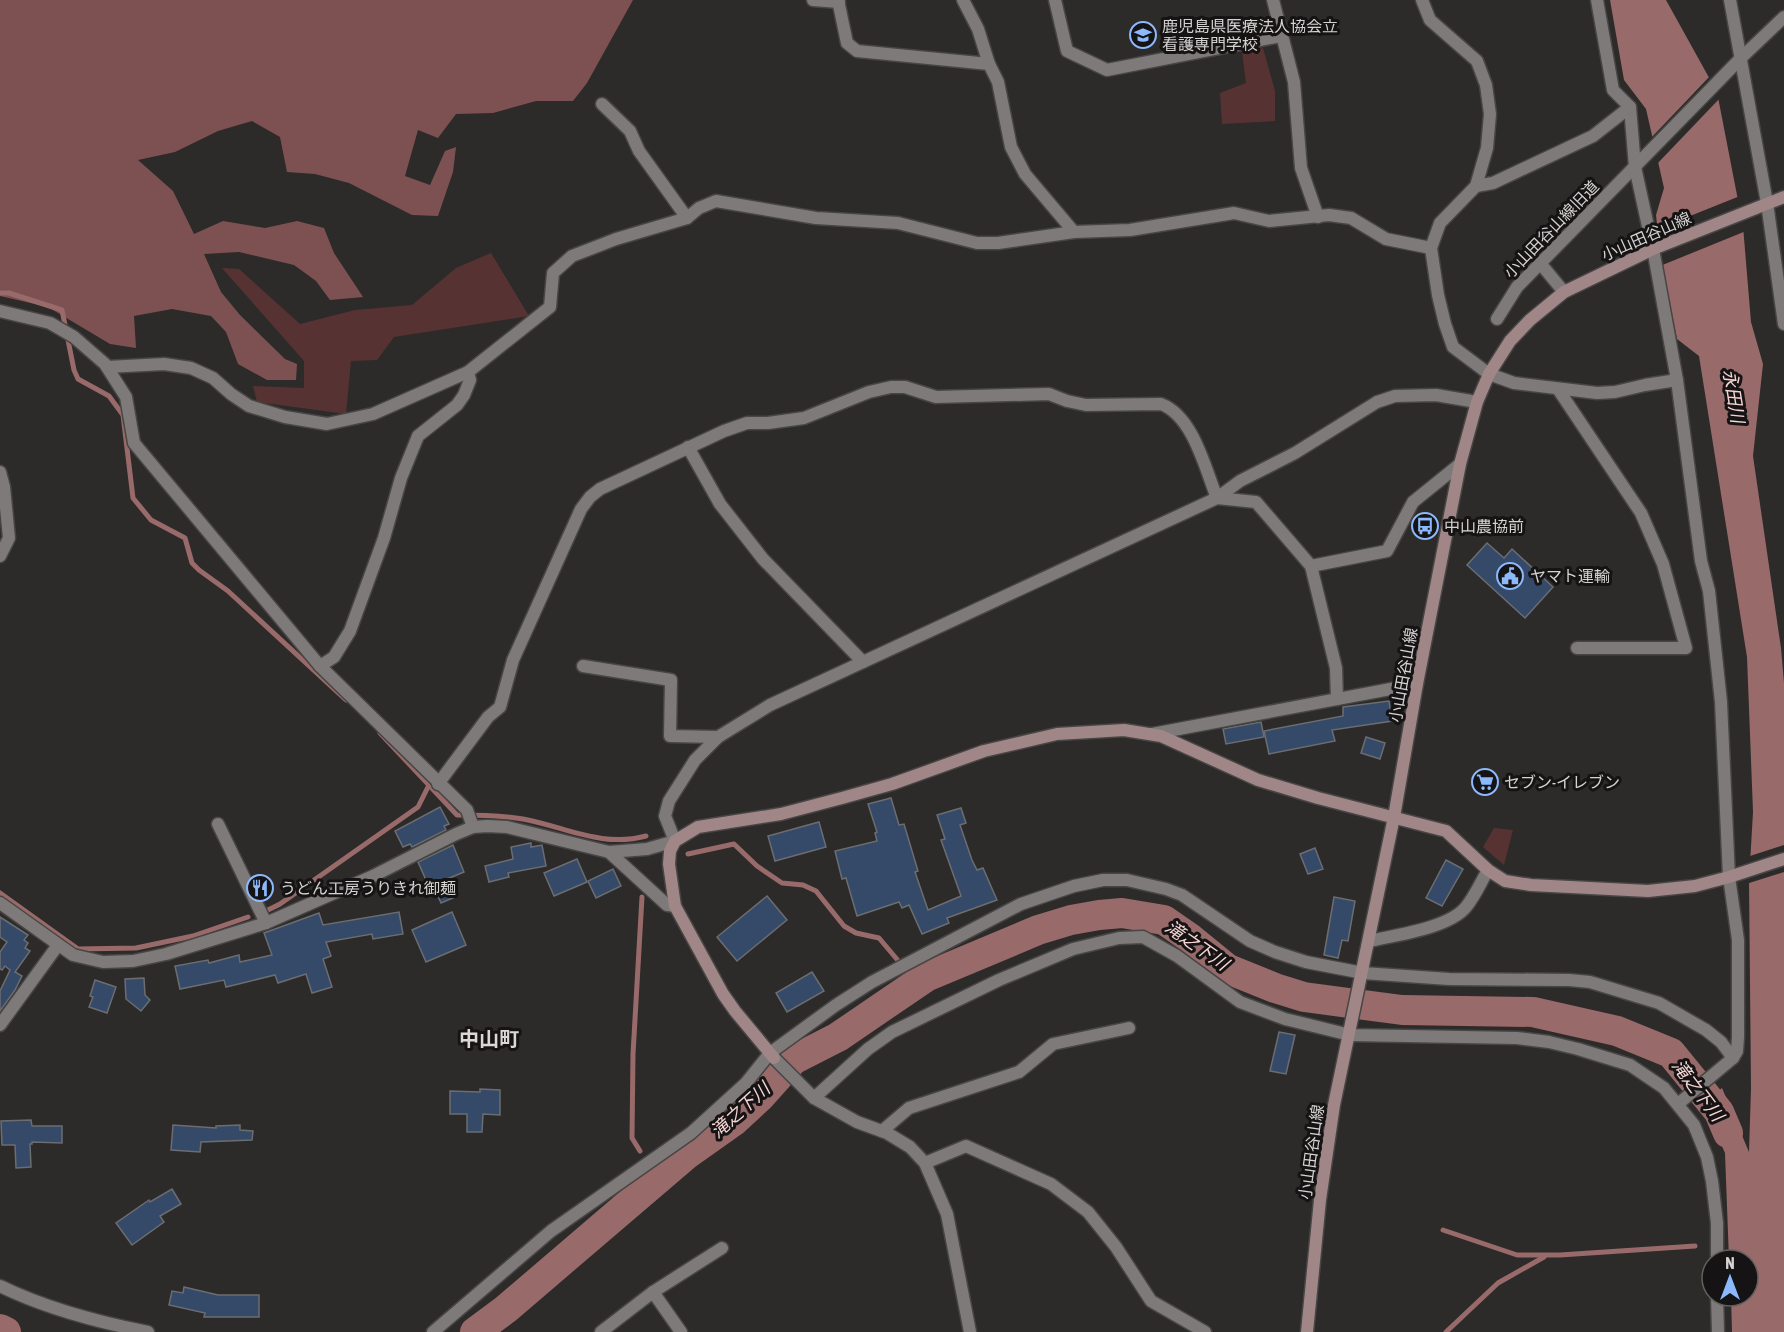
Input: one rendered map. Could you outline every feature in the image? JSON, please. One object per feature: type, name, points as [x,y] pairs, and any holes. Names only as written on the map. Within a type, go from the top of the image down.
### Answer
[{"type":"street","points":[[813,0],[838,1],[848,43],[857,51],[989,64]]},
{"type":"street","points":[[963,0],[978,29],[989,64],[998,82],[1011,147],[1025,174],[1074,232]]},
{"type":"street","points":[[1056,0],[1067,51],[1107,70],[1281,36]]},
{"type":"street","points":[[1273,0],[1294,82],[1301,168],[1318,217]]},
{"type":"street","points":[[1422,0],[1430,20],[1477,61],[1486,85],[1490,114],[1487,148],[1476,186],[1440,223],[1431,248],[1444,324],[1453,347],[1489,374],[1514,383],[1597,393],[1677,381]]},
{"type":"street","points":[[1597,0],[1613,90],[1630,107],[1635,167],[1653,249],[1677,381],[1701,561],[1709,591],[1718,679],[1729,877],[1738,940],[1737,1051],[1733,1058],[1678,1104]]},
{"type":"street","points":[[1730,0],[1767,203],[1784,324]]},
{"type":"street","points":[[1742,57],[1784,17]]},
{"type":"street","name":"小山田谷山線旧道","points":[[1497,319],[1517,286],[1742,57]]},
{"type":"street","points":[[603,104],[630,131],[639,151],[687,218]]},
{"type":"street","points":[[1476,186],[1493,183],[1593,136],[1630,107]]},
{"type":"street","name":"小山田谷山線","points":[[1307,1332],[1320,1200],[1332,1117],[1370,941],[1460,464],[1477,402],[1489,374],[1510,341],[1530,320],[1564,292],[1653,249],[1784,196]]},
{"type":"street","points":[[107,367],[164,363],[191,368],[213,378],[249,406],[285,417],[327,424],[373,414],[468,372],[550,307],[553,273],[573,256],[616,239],[687,218],[699,208],[716,201],[816,218],[898,223],[977,243],[998,243],[1074,232],[1130,230],[1234,213],[1269,221],[1329,215],[1351,218],[1386,239],[1431,248]]},
{"type":"street","points":[[1540,263],[1555,284],[1564,292]]},
{"type":"street","points":[[0,311],[50,323],[74,337],[107,367],[126,397],[134,443],[320,666],[470,819],[487,826],[507,827],[609,852],[647,849],[675,841],[698,827],[781,814],[842,798],[892,784],[984,751],[1025,740],[1090,730],[1124,730],[1152,734],[1258,780],[1446,831],[1488,870],[1504,880],[1531,885],[1648,891],[1695,886],[1784,859]]},
{"type":"street","points":[[320,666],[334,657],[350,631],[384,538],[401,478],[418,436],[457,405],[470,381],[468,372]]},
{"type":"street","points":[[438,784],[488,717],[500,706],[513,660],[581,509],[590,497],[600,489],[688,447],[747,423],[768,423],[804,418],[869,392],[891,387],[905,387],[936,397],[1049,394],[1086,405],[1161,404],[1171,408],[1183,420],[1191,433],[1217,498]]},
{"type":"street","points":[[1558,389],[1641,513],[1663,564],[1686,648],[1577,648]]},
{"type":"street","points":[[675,841],[665,816],[669,801],[695,760],[718,736],[770,705],[1217,498],[1240,481],[1295,453],[1377,402],[1395,396],[1436,395],[1477,402]]},
{"type":"street","points":[[688,447],[720,504],[763,559],[863,662]]},
{"type":"street","points":[[1311,566],[1387,551],[1413,502],[1460,464]]},
{"type":"street","points":[[0,472],[4,487],[9,538],[0,556]]},
{"type":"street","points":[[1217,498],[1256,502],[1311,566],[1336,668],[1337,699]]},
{"type":"street","points":[[583,666],[671,680],[670,736],[718,736]]},
{"type":"street","points":[[1152,734],[1417,684]]},
{"type":"street","points":[[0,903],[73,955],[103,962],[133,962],[266,923],[373,876],[456,834],[470,819]]},
{"type":"street","points":[[218,824],[266,923]]},
{"type":"street","points":[[675,841],[670,850],[669,864],[675,906],[723,994],[735,1011],[772,1056],[810,1094],[857,1122],[882,1131],[910,1147],[925,1163],[947,1214],[970,1332]]},
{"type":"street","points":[[609,852],[667,905],[675,906]]},
{"type":"street","points":[[1370,941],[1423,929],[1454,916],[1466,908],[1488,870]]},
{"type":"street","points":[[433,1332],[551,1231],[691,1133],[772,1056],[836,1005],[913,960],[1021,904],[1074,886],[1103,880],[1145,883],[1182,895],[1250,941],[1275,952],[1362,976],[1590,982],[1659,1003],[1706,1030],[1721,1042],[1733,1058]]},
{"type":"street","points":[[810,1094],[892,1032],[999,980],[1073,949],[1119,938],[1143,937],[1177,956],[1240,1002],[1285,1019],[1351,1032],[1517,1038],[1549,1042],[1630,1065],[1664,1088],[1694,1125],[1707,1157],[1717,1223],[1717,1248]]},
{"type":"street","points":[[0,1025],[58,945]]},
{"type":"street","points":[[882,1131],[909,1108],[1019,1072],[1053,1044],[1129,1028]]},
{"type":"street","points":[[925,1163],[966,1146],[1050,1184],[1088,1212],[1116,1248],[1151,1301],[1205,1332]]},
{"type":"street","points":[[602,1332],[653,1292],[722,1248]]},
{"type":"street","points":[[0,1286],[20,1296],[98,1322],[148,1332]]},
{"type":"street","points":[[653,1292],[681,1332]]},
{"type":"street","points":[[1717,1308],[1718,1332]]},
{"type":"shaded area","points":[[0,0],[633,0],[587,83],[573,101],[536,101],[493,113],[456,114],[438,138],[418,130],[405,176],[430,185],[445,151],[456,147],[453,172],[438,216],[412,215],[349,183],[315,174],[287,172],[280,137],[252,121],[218,131],[175,152],[138,160],[173,191],[194,234],[223,221],[265,228],[297,221],[324,228],[334,253],[363,297],[330,300],[316,281],[294,265],[239,252],[204,254],[221,292],[240,315],[285,359],[297,364],[296,380],[267,380],[238,364],[226,332],[211,316],[172,309],[134,316],[136,348],[110,344],[48,307],[0,296]]},
{"type":"shaded area","points":[[1263,48],[1275,91],[1275,121],[1222,124],[1220,93],[1246,83],[1242,52]]},
{"type":"shaded area","points":[[491,253],[529,316],[394,337],[377,360],[351,361],[346,414],[257,402],[253,386],[304,388],[304,361],[222,268],[239,269],[300,324],[355,310],[412,305],[456,268]]},
{"type":"shaded area","points":[[1494,828],[1513,830],[1504,865],[1483,847]]},
{"type":"water","name":"永田川","points":[[1610,0],[1666,0],[1717,92],[1743,226],[1751,322],[1763,364],[1753,456],[1784,683],[1784,1332],[1732,1332],[1731,1308],[1760,1308],[1760,1248],[1729,1248],[1725,1153],[1703,1104],[1722,1088],[1749,1152],[1751,1088],[1749,881],[1753,812],[1747,657],[1699,356],[1677,339],[1661,260],[1656,215],[1664,188],[1646,109],[1624,80]]},
{"type":"pier","points":[[1711,75],[1721,97],[1656,165],[1650,139]]},
{"type":"pier","points":[[1740,196],[1746,231],[1660,266],[1655,230]]},
{"type":"pier","points":[[1784,845],[1784,872],[1746,884],[1747,857]]},
{"type":"building","name":"ヤマト運輸","points":[[1487,543],[1504,558],[1512,549],[1553,587],[1525,618],[1467,565]]},
{"type":"building","points":[[1389,701],[1392,721],[1332,730],[1335,741],[1269,754],[1264,731],[1343,716],[1343,707]]},
{"type":"building","points":[[1261,722],[1264,737],[1226,744],[1223,729]]},
{"type":"building","points":[[1366,737],[1385,743],[1380,759],[1361,753]]},
{"type":"building","points":[[891,798],[899,825],[904,824],[918,871],[915,872],[928,910],[961,896],[941,840],[945,839],[937,815],[961,808],[966,823],[960,825],[972,860],[977,870],[983,868],[997,900],[947,918],[949,923],[922,934],[909,905],[902,908],[899,902],[857,916],[846,878],[842,879],[835,851],[877,841],[875,833],[877,832],[868,804]]},
{"type":"building","points":[[440,807],[449,824],[444,826],[446,830],[412,847],[410,844],[403,847],[395,831]]},
{"type":"building","points":[[819,822],[826,847],[775,861],[768,836]]},
{"type":"building","points":[[531,843],[531,847],[542,845],[546,866],[508,873],[509,877],[489,882],[485,866],[513,859],[511,847]]},
{"type":"building","points":[[453,845],[464,872],[447,879],[455,897],[441,903],[430,878],[426,880],[418,862]]},
{"type":"building","points":[[1315,848],[1323,869],[1308,874],[1300,854]]},
{"type":"building","points":[[577,859],[587,882],[554,896],[544,873]]},
{"type":"building","points":[[1446,860],[1463,869],[1442,906],[1426,898]]},
{"type":"building","points":[[613,869],[621,886],[596,898],[588,881]]},
{"type":"building","points":[[767,896],[787,920],[737,961],[717,937]]},
{"type":"building","points":[[1334,897],[1355,901],[1348,941],[1342,940],[1338,958],[1324,955]]},
{"type":"building","points":[[399,912],[403,934],[373,939],[372,934],[326,942],[331,956],[323,959],[332,987],[312,993],[306,974],[278,983],[275,975],[226,987],[224,980],[180,989],[175,966],[208,960],[209,963],[239,955],[240,962],[272,955],[264,933],[319,913],[323,925]]},
{"type":"building","points":[[452,912],[466,945],[426,962],[412,930]]},
{"type":"building","points":[[0,917],[28,935],[24,940],[28,943],[25,948],[30,951],[15,972],[22,976],[15,990],[0,1011],[0,991],[10,970],[5,966],[2,970],[0,969],[0,952],[7,942],[0,937]]},
{"type":"building","points":[[812,972],[824,991],[787,1012],[776,993]]},
{"type":"building","points":[[144,978],[145,995],[150,1000],[141,1011],[126,999],[125,979]]},
{"type":"building","points":[[95,980],[116,987],[107,1013],[89,1007]]},
{"type":"building","points":[[1279,1032],[1295,1035],[1286,1074],[1270,1071]]},
{"type":"building","points":[[480,1089],[500,1090],[500,1115],[483,1114],[482,1132],[467,1132],[467,1114],[450,1114],[450,1091],[480,1092]]},
{"type":"building","points":[[31,1120],[32,1126],[62,1126],[62,1143],[32,1142],[30,1144],[31,1167],[16,1168],[15,1145],[2,1145],[1,1121]]},
{"type":"building","points":[[173,1125],[216,1128],[216,1126],[240,1125],[240,1130],[253,1131],[252,1140],[201,1142],[200,1152],[171,1150]]},
{"type":"building","points":[[172,1189],[181,1204],[160,1216],[164,1222],[132,1245],[116,1223],[149,1200],[150,1202]]},
{"type":"building","points":[[184,1287],[218,1295],[259,1295],[259,1317],[204,1317],[205,1313],[169,1305],[172,1291],[183,1293]]},
{"type":"waterway","points":[[0,293],[9,293],[62,310],[74,370],[78,379],[109,396],[123,415],[133,498],[151,520],[185,538],[192,563],[199,570],[228,591],[346,700]]},
{"type":"waterway","points":[[380,733],[457,815],[523,819],[584,835],[614,840],[646,836]]},
{"type":"waterway","points":[[268,910],[280,904],[418,807],[429,785]]},
{"type":"waterway","points":[[688,854],[734,844],[757,866],[782,883],[803,885],[816,891],[844,926],[856,933],[879,938],[917,983]]},
{"type":"waterway","points":[[0,893],[78,949],[136,948],[193,936],[248,917]]},
{"type":"waterway","points":[[640,1151],[632,1138],[633,1054],[642,897]]},
{"type":"waterway","name":"滝之下川","points":[[475,1332],[506,1309],[686,1155],[734,1121],[760,1097],[793,1060],[838,1037],[926,977],[1038,930],[1071,920],[1099,915],[1122,913],[1164,920],[1228,969],[1304,997],[1402,1010],[1533,1012],[1617,1031],[1671,1053],[1719,1112],[1728,1133]]},
{"type":"waterway","name":"滝之下川","points":[[655,1175],[657,1180]]},
{"type":"waterway","points":[[1443,1230],[1517,1255],[1560,1255],[1695,1246]]},
{"type":"waterway","points":[[1446,1332],[1498,1283],[1544,1257]]},
{"type":"waterway","name":"滝之下川","points":[[0,1329],[6,1332]]},
{"type":"place","name":"鹿児島県医療法人協会立 看護専門学校","points":[[1143,35]]},
{"type":"place","name":"中山農協前","points":[[1425,526]]},
{"type":"place","name":"ヤマト運輸","points":[[1510,576]]},
{"type":"place","name":"セブン-イレブン","points":[[1485,782]]},
{"type":"place","name":"うどん工房うりきれ御麺","points":[[260,888]]},
{"type":"district","name":"中山町","points":[[489,1038]]}]
